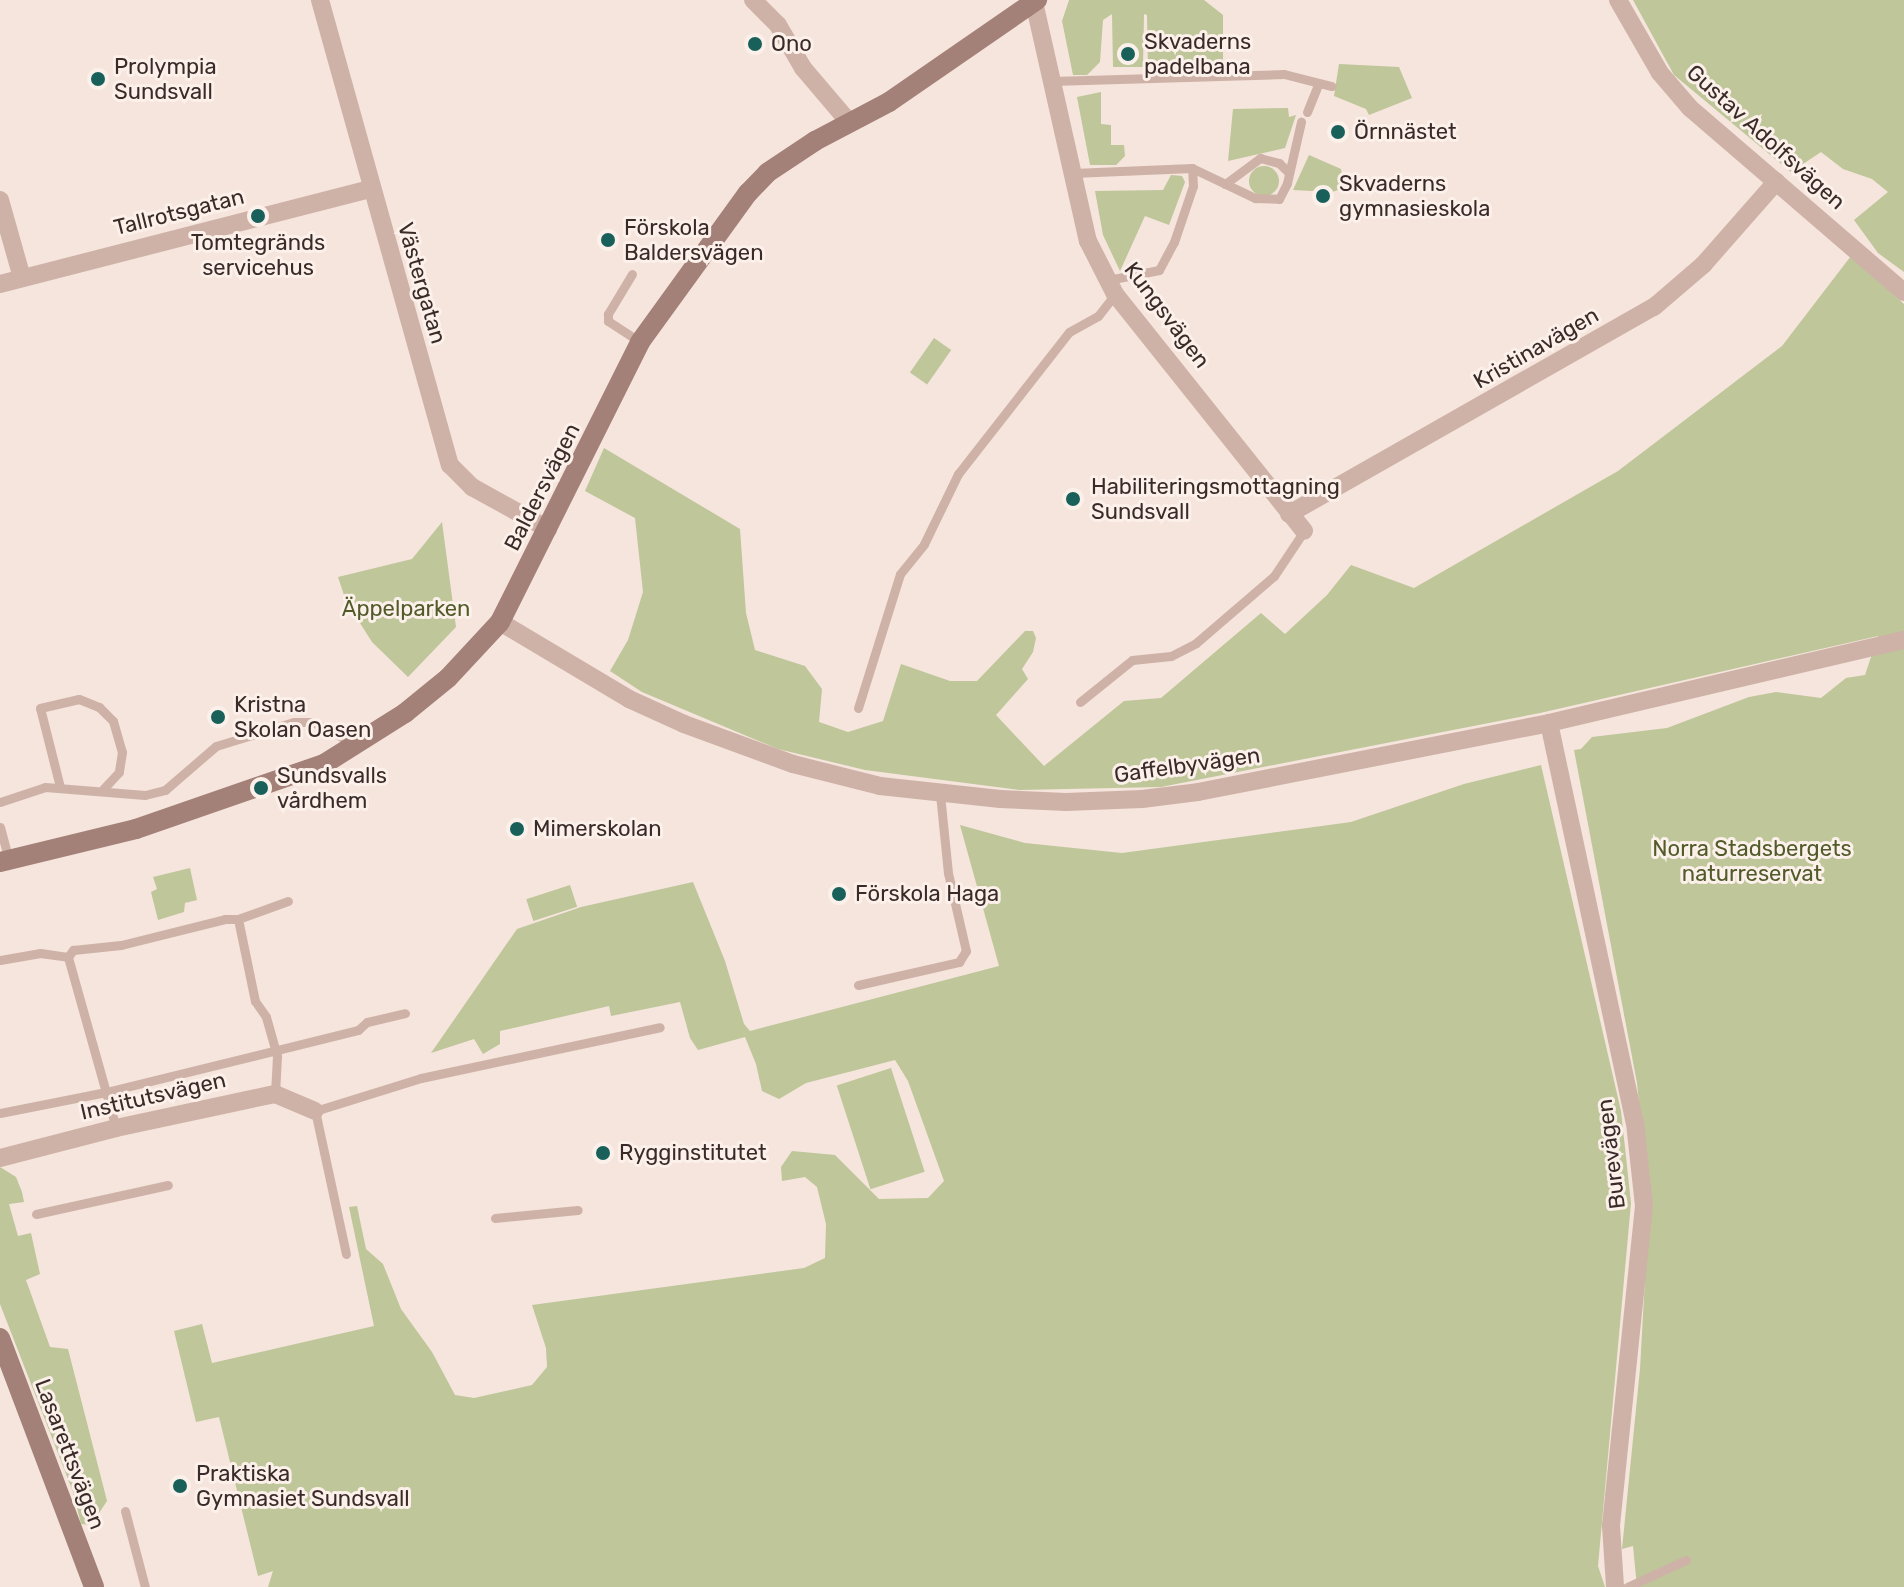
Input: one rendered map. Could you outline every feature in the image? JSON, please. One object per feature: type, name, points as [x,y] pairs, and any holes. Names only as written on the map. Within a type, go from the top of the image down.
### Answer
[{"type":"street","name":"Västergatan","points":[[320,0],[450,465],[472,487],[548,529]]},
{"type":"street","points":[[753,0],[778,25],[803,68],[849,122]]},
{"type":"street","name":"Gustav Adolfsvägen","points":[[1618,0],[1660,73],[1690,108],[1904,292]]},
{"type":"street","name":"Baldersvägen","points":[[5,862],[136,829],[324,764],[358,745],[448,678],[500,622],[640,342],[748,193],[767,173],[849,122],[889,102],[1036,1]]},
{"type":"street","name":"Kungsvägen","points":[[1036,1],[1088,241],[1112,287],[1304,531]]},
{"type":"street","name":"Kristinavägen","points":[[1289,514],[1654,307],[1703,265],[1776,182]]},
{"type":"street","name":"Tallrotsgatan","points":[[0,284],[371,189]]},
{"type":"street","points":[[0,200],[22,278]]},
{"type":"street","name":"Gaffelbyvägen","points":[[500,622],[629,699],[684,724],[832,775],[940,794],[1066,802],[1142,799],[1198,792],[1549,723],[1904,640]]},
{"type":"street","name":"Burevägen","points":[[1549,723],[1635,1123],[1644,1206],[1611,1526],[1615,1587]]},
{"type":"street","points":[[275,1094],[315,1111]]},
{"type":"street","name":"Institutsvägen","points":[[0,1158],[116,1128],[275,1094]]},
{"type":"street","name":"Lasarettsvägen","points":[[0,1338],[94,1587]]},
{"type":"lane","points":[[1052,81],[1284,74],[1331,86]]},
{"type":"lane","points":[[1307,112],[1319,83]]},
{"type":"lane","points":[[1073,173],[1192,168],[1255,198],[1279,199],[1289,173],[1301,122]]},
{"type":"lane","points":[[1225,184],[1260,158],[1279,163],[1289,173]]},
{"type":"lane","points":[[858,708],[900,574],[924,544],[958,474],[1069,332],[1098,316],[1112,287],[1159,270],[1174,242],[1193,186],[1192,168]]},
{"type":"lane","points":[[632,274],[608,314],[608,321],[640,342]]},
{"type":"lane","points":[[1080,702],[1132,660],[1171,656],[1196,643],[1274,576],[1304,531]]},
{"type":"lane","points":[[60,787],[40,708],[79,699],[99,707],[113,721],[122,752],[119,772],[103,789]]},
{"type":"lane","points":[[0,802],[45,787],[103,789],[145,795],[165,790],[216,746],[294,722],[313,722],[358,745]]},
{"type":"lane","points":[[858,985],[959,962],[966,951],[948,873],[940,794]]},
{"type":"lane","points":[[0,827],[5,862]]},
{"type":"lane","points":[[68,957],[73,950],[94,945],[121,945],[225,919],[238,919],[288,901]]},
{"type":"lane","points":[[238,919],[255,1001],[266,1017],[274,1048],[275,1094]]},
{"type":"lane","points":[[0,960],[40,953],[68,957]]},
{"type":"lane","points":[[68,957],[116,1128]]},
{"type":"lane","points":[[0,1113],[106,1092],[274,1048],[358,1030],[367,1022],[405,1013]]},
{"type":"lane","points":[[346,1254],[315,1111],[421,1078],[660,1027]]},
{"type":"lane","points":[[36,1214],[168,1185]]},
{"type":"lane","points":[[495,1218],[578,1210]]},
{"type":"lane","points":[[125,1511],[145,1587]]},
{"type":"lane","points":[[1627,1587],[1686,1560]]},
{"type":"green space","points":[[1069,0],[1204,0],[1223,15],[1223,70],[1148,68],[1147,15],[1144,14],[1143,67],[1113,67],[1112,14],[1103,20],[1100,62],[1087,75],[1073,75],[1062,21]]},
{"type":"green space","points":[[1633,0],[1904,0],[1904,272],[1878,253],[1854,220],[1888,192],[1872,179],[1843,169],[1821,152],[1791,172],[1674,75]]},
{"type":"green space","points":[[1339,64],[1399,67],[1412,98],[1369,115],[1366,109],[1334,96]]},
{"type":"green space","points":[[1101,92],[1101,124],[1111,125],[1111,145],[1124,145],[1125,156],[1116,165],[1090,165],[1077,97]]},
{"type":"green space","points":[[1288,108],[1289,117],[1296,115],[1285,148],[1228,161],[1233,109]]},
{"type":"green space","points":[[1309,155],[1341,169],[1344,188],[1332,192],[1293,190]]},
{"type":"green space","points":[[1264,166],[1275,170],[1279,181],[1275,192],[1264,196],[1253,192],[1249,181],[1253,170]]},
{"type":"green space","points":[[1171,175],[1182,176],[1185,182],[1169,225],[1145,216],[1120,271],[1103,235],[1095,191],[1163,190]]},
{"type":"green space","name":"Norra Stadsbergets naturreservat","points":[[1851,256],[1904,304],[1904,1587],[1637,1587],[1633,1546],[1622,1549],[1640,1369],[1649,1206],[1637,1083],[1574,750],[1581,749],[1592,737],[1667,728],[1749,697],[1776,692],[1821,698],[1846,678],[1865,675],[1878,636],[1540,713],[1161,787],[1019,790],[865,770],[778,749],[642,692],[610,671],[628,640],[643,592],[635,518],[585,491],[604,448],[740,529],[746,613],[755,650],[805,666],[822,689],[819,722],[848,732],[883,721],[901,664],[950,681],[977,681],[1025,631],[1033,631],[1036,638],[1033,652],[1022,669],[1028,679],[996,715],[1044,766],[1124,701],[1161,698],[1261,613],[1285,634],[1327,595],[1351,565],[1414,588],[1618,471],[1782,346]]},
{"type":"green space","points":[[934,338],[951,350],[927,384],[910,372]]},
{"type":"green space","name":"Äppelparken","points":[[442,522],[456,627],[408,677],[372,642],[346,601],[338,577],[412,559]]},
{"type":"green space","points":[[1541,765],[1621,1111],[1631,1203],[1598,1566],[1605,1587],[268,1587],[273,1571],[258,1576],[219,1417],[196,1422],[174,1331],[202,1324],[212,1363],[374,1326],[349,1207],[357,1206],[366,1249],[383,1264],[401,1309],[432,1352],[455,1395],[474,1398],[532,1385],[547,1367],[546,1348],[532,1305],[804,1268],[825,1258],[826,1224],[817,1187],[805,1177],[782,1181],[781,1167],[792,1151],[835,1155],[879,1199],[928,1198],[944,1181],[908,1081],[895,1060],[806,1083],[779,1099],[762,1091],[745,1037],[698,1050],[690,1038],[680,1002],[611,1016],[609,1006],[500,1031],[500,1044],[483,1054],[474,1039],[431,1053],[517,929],[581,907],[693,882],[725,961],[744,1024],[750,1031],[999,966],[960,825],[1025,843],[1122,853],[1351,822],[1464,784]]},
{"type":"green space","points":[[190,868],[197,900],[185,903],[184,912],[158,920],[151,892],[157,889],[153,877]]},
{"type":"green space","points":[[570,885],[577,907],[533,921],[526,899]]},
{"type":"green space","points":[[891,1068],[925,1172],[870,1189],[837,1086]]},
{"type":"green space","points":[[0,1167],[16,1177],[22,1192],[24,1202],[9,1204],[18,1236],[31,1233],[40,1274],[26,1280],[50,1347],[68,1349],[105,1493],[107,1501],[91,1525],[81,1524],[73,1492],[0,1304]]},
{"type":"place","name":"Ono","points":[[755,44]]},
{"type":"place","name":"Skvaderns padelbana","points":[[1128,54]]},
{"type":"place","name":"Prolympia Sundsvall","points":[[98,79]]},
{"type":"place","name":"Örnnästet","points":[[1338,132]]},
{"type":"place","name":"Skvaderns gymnasieskola","points":[[1323,196]]},
{"type":"place","name":"Tomtegränds servicehus","points":[[258,216]]},
{"type":"place","name":"Förskola Baldersvägen","points":[[608,240]]},
{"type":"place","name":"Habiliteringsmottagning Sundsvall","points":[[1073,499]]},
{"type":"place","name":"Kristna Skolan Oasen","points":[[218,717]]},
{"type":"place","name":"Sundsvalls vårdhem","points":[[261,788]]},
{"type":"place","name":"Mimerskolan","points":[[517,829]]},
{"type":"place","name":"Förskola Haga","points":[[839,894]]},
{"type":"place","name":"Rygginstitutet","points":[[603,1153]]},
{"type":"place","name":"Praktiska Gymnasiet Sundsvall","points":[[180,1486]]}]
